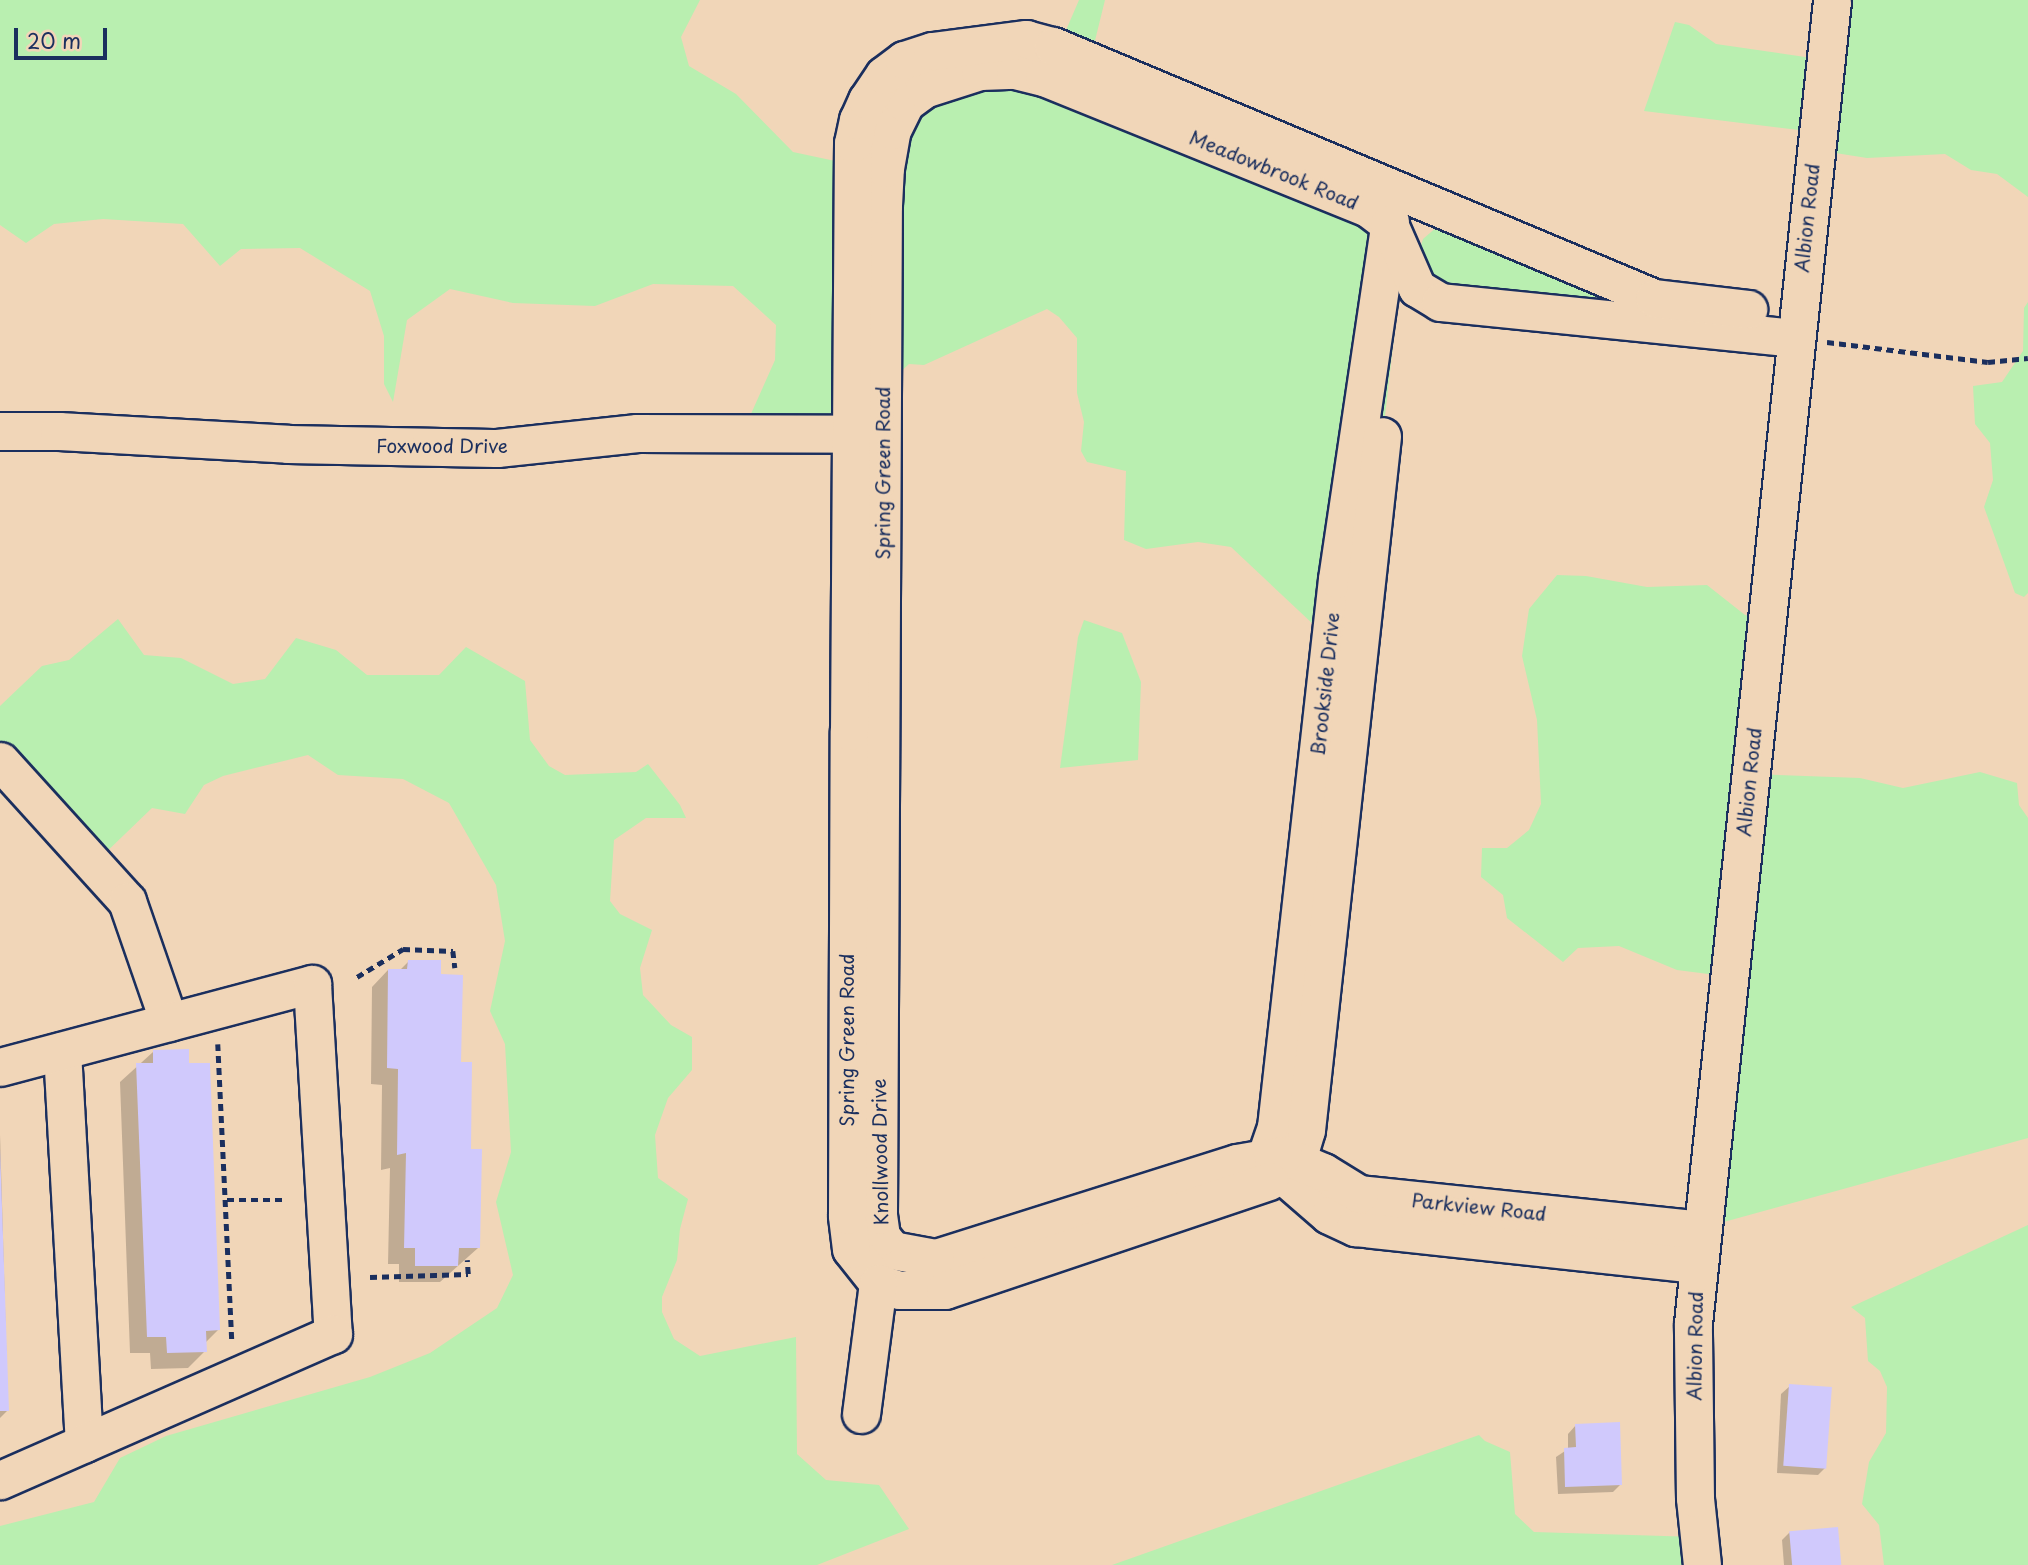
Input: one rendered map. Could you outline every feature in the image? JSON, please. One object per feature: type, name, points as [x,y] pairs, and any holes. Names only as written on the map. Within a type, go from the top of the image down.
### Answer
[{"type":"street","name":"Albion Road","points":[[1702,1565],[1695,1498],[1693,1335],[1700,1247],[1832,0]]},
{"type":"street","name":"Meadowbrook Road","points":[[868,434],[869,170],[858,120],[867,100],[884,75],[904,60],[932,51],[1026,39],[1063,49],[1415,195],[1654,298],[1709,306],[1796,326]]},
{"type":"street","name":"Meadowbrook Road","points":[[869,170],[905,103],[924,89],[980,71],[1015,70],[1044,77],[1368,208],[1389,224]]},
{"type":"street","name":"Brookside Drive","points":[[1279,1169],[1276,1127],[1336,579],[1389,224],[1415,195]]},
{"type":"street","name":"Brookside Drive","points":[[1279,1169],[1306,1130],[1392,339],[1415,195]]},
{"type":"street","points":[[1389,224],[1417,288],[1440,302],[1796,326]]},
{"type":"street","name":"Foxwood Drive","points":[[0,431],[59,431],[288,444],[497,448],[637,433],[868,434]]},
{"type":"street","name":"Spring Green Road","points":[[868,434],[865,745],[846,1215],[851,1249],[878,1283]]},
{"type":"street","name":"Knollwood Drive","points":[[865,745],[878,1215],[881,1236],[892,1250],[912,1256],[935,1258],[1279,1169]]},
{"type":"street","points":[[0,761],[127,901],[169,1022]]},
{"type":"street","points":[[0,1067],[312,984],[332,1334],[0,1480]]},
{"type":"street","points":[[62,1051],[85,1443]]},
{"type":"street","points":[[861,1413],[878,1283],[899,1290],[945,1290],[1279,1169]]},
{"type":"street","name":"Parkview Road","points":[[1279,1169],[1329,1215],[1355,1227],[1700,1247]]},
{"type":"path","points":[[1796,326],[1988,362],[2028,358]]},
{"type":"path","points":[[357,977],[403,949],[453,951],[456,968]]},
{"type":"path","points":[[215,1034],[221,1056],[232,1345],[223,1345]]},
{"type":"path","points":[[226,1200],[282,1200]]},
{"type":"path","points":[[370,1278],[468,1274],[467,1259]]},
{"type":"green space","points":[[0,0],[700,0],[681,37],[689,66],[736,94],[793,152],[868,168],[870,127],[1054,58],[1079,0],[1105,0],[1088,69],[1410,198],[1339,817],[1330,640],[1231,547],[1198,542],[1146,549],[1124,540],[1126,471],[1087,462],[1081,451],[1084,422],[1077,393],[1077,338],[1059,317],[1047,309],[924,365],[909,364],[885,386],[876,440],[742,434],[775,360],[776,325],[733,286],[653,284],[595,306],[513,303],[450,289],[407,320],[393,402],[384,384],[384,336],[370,291],[300,248],[241,249],[220,266],[183,224],[103,219],[54,224],[26,243],[0,225]]},
{"type":"green space","points":[[1825,0],[2028,0],[2028,197],[1997,174],[1971,170],[1945,154],[1867,158],[1810,149],[1807,131],[1644,111],[1675,22],[1689,25],[1716,44],[1812,58]]},
{"type":"green space","points":[[1438,226],[1709,306],[1440,302],[1416,262],[1423,239]]},
{"type":"green space","points":[[2028,302],[2028,593],[2024,597],[2015,593],[1984,507],[1993,480],[1990,443],[1975,424],[1973,386],[2002,382],[2023,351],[2024,308]]},
{"type":"green space","points":[[1557,575],[1586,576],[1647,587],[1707,585],[1745,615],[1758,618],[1750,774],[1860,778],[1903,788],[1980,772],[2017,783],[2019,805],[2028,818],[2028,1138],[1702,1228],[1724,976],[1677,970],[1619,946],[1578,948],[1563,962],[1507,918],[1503,895],[1481,877],[1482,848],[1507,848],[1529,830],[1541,804],[1537,720],[1522,656],[1529,609]]},
{"type":"green space","points":[[118,619],[144,655],[181,658],[233,684],[265,679],[296,638],[336,650],[367,675],[439,675],[466,647],[525,681],[530,740],[549,766],[565,775],[636,772],[648,764],[680,805],[686,818],[646,818],[614,840],[610,901],[620,914],[652,930],[640,968],[643,995],[671,1025],[692,1037],[692,1070],[668,1098],[655,1135],[658,1178],[688,1199],[680,1229],[677,1260],[662,1297],[662,1312],[674,1339],[700,1356],[796,1337],[797,1454],[826,1480],[879,1485],[909,1529],[817,1565],[0,1565],[0,1526],[94,1502],[120,1458],[166,1436],[370,1377],[430,1353],[497,1308],[513,1275],[496,1202],[511,1152],[505,1044],[490,1011],[505,941],[496,885],[449,803],[403,779],[338,775],[308,755],[223,776],[204,785],[185,814],[152,808],[98,860],[0,762],[0,706],[42,666],[69,660]]},
{"type":"green space","points":[[1084,620],[1122,633],[1141,682],[1138,760],[1060,768],[1078,637]]},
{"type":"green space","points":[[2028,1225],[2028,1565],[1884,1565],[1879,1525],[1862,1504],[1869,1462],[1886,1433],[1887,1387],[1880,1371],[1868,1361],[1865,1318],[1851,1307]]},
{"type":"green space","points":[[1479,1435],[1485,1441],[1510,1452],[1515,1514],[1534,1532],[1697,1537],[1701,1565],[1112,1565]]},
{"type":"building","points":[[408,960],[441,960],[441,974],[463,975],[461,1062],[472,1062],[471,1149],[482,1149],[480,1248],[459,1248],[458,1266],[415,1266],[415,1248],[404,1248],[406,1153],[397,1155],[398,1069],[387,1068],[388,969],[407,969]]},
{"type":"building","points":[[189,1049],[189,1063],[210,1063],[220,1330],[206,1331],[207,1352],[167,1353],[166,1337],[147,1337],[136,1063],[153,1063],[153,1050]]},
{"type":"building","points":[[0,1149],[9,1411],[0,1411]]},
{"type":"building","points":[[1789,1384],[1832,1387],[1826,1469],[1783,1466]]},
{"type":"building","points":[[1620,1422],[1622,1485],[1565,1487],[1564,1448],[1576,1447],[1575,1424]]},
{"type":"building","points":[[1838,1527],[1841,1565],[1792,1565],[1789,1531]]}]
